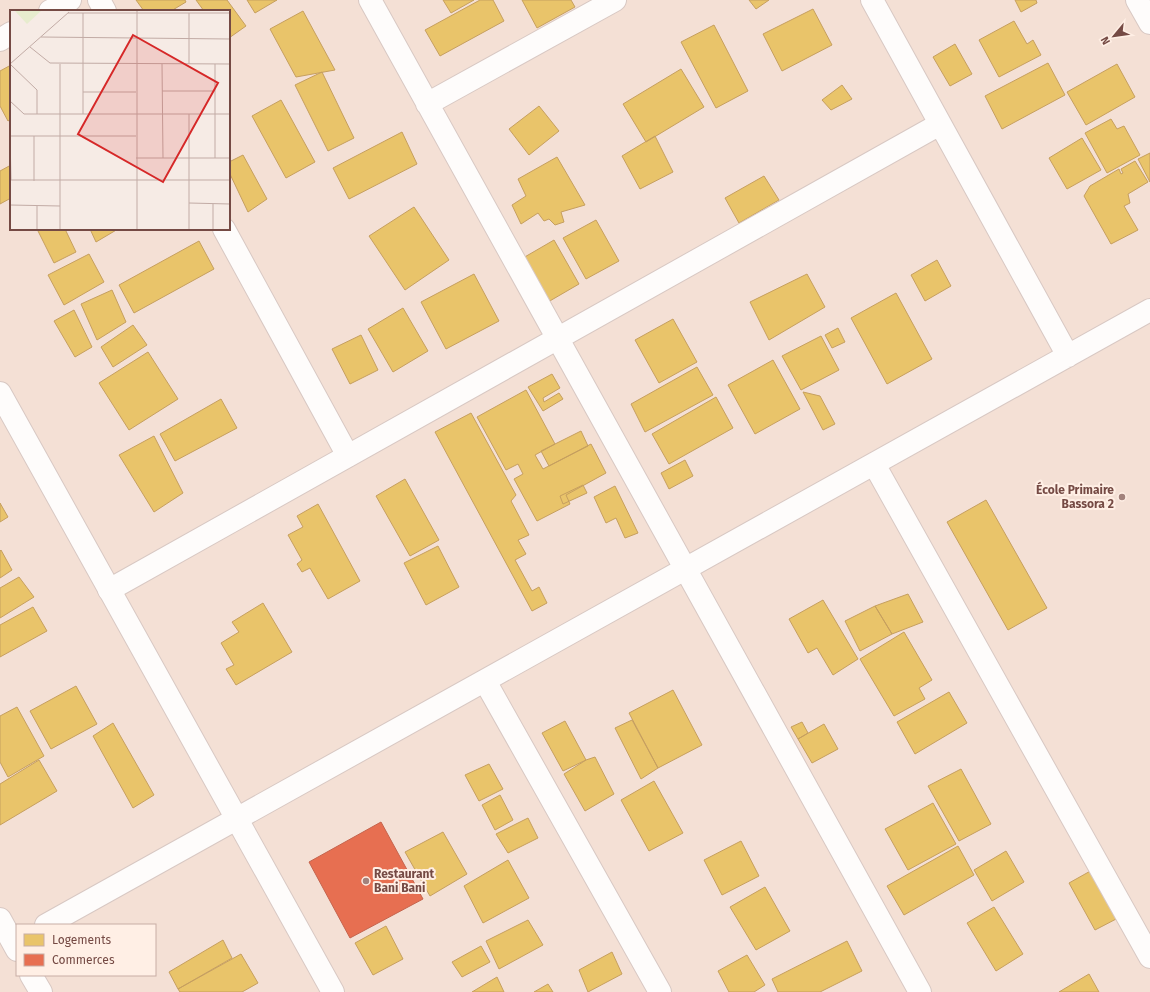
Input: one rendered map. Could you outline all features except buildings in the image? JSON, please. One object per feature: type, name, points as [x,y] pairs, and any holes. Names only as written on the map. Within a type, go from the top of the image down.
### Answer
[{"type":"street","points":[[52,10],[70,0]]},
{"type":"street","points":[[99,0],[104,10]]},
{"type":"street","points":[[370,0],[920,992]]},
{"type":"street","points":[[427,104],[615,0]]},
{"type":"street","points":[[872,0],[1068,356]]},
{"type":"street","points":[[1137,0],[1150,23]]},
{"type":"street","points":[[0,40],[10,34]]},
{"type":"street","points":[[110,590],[940,124]]},
{"type":"street","points":[[225,230],[348,456]]},
{"type":"street","points":[[48,924],[1150,310]]},
{"type":"street","points":[[0,393],[333,992]]},
{"type":"street","points":[[874,464],[1150,957]]},
{"type":"street","points":[[485,681],[660,992]]},
{"type":"street","points":[[0,919],[12,946]]},
{"type":"street","points":[[32,976],[41,992]]},
{"type":"shaded area","points":[[0,0],[1150,0],[1150,992],[0,992]]},
{"type":"place","name":"École Primaire Bassora 2","points":[[1122,497]]},
{"type":"place","name":"Restaurant Bani Bani","points":[[366,881]]}]
